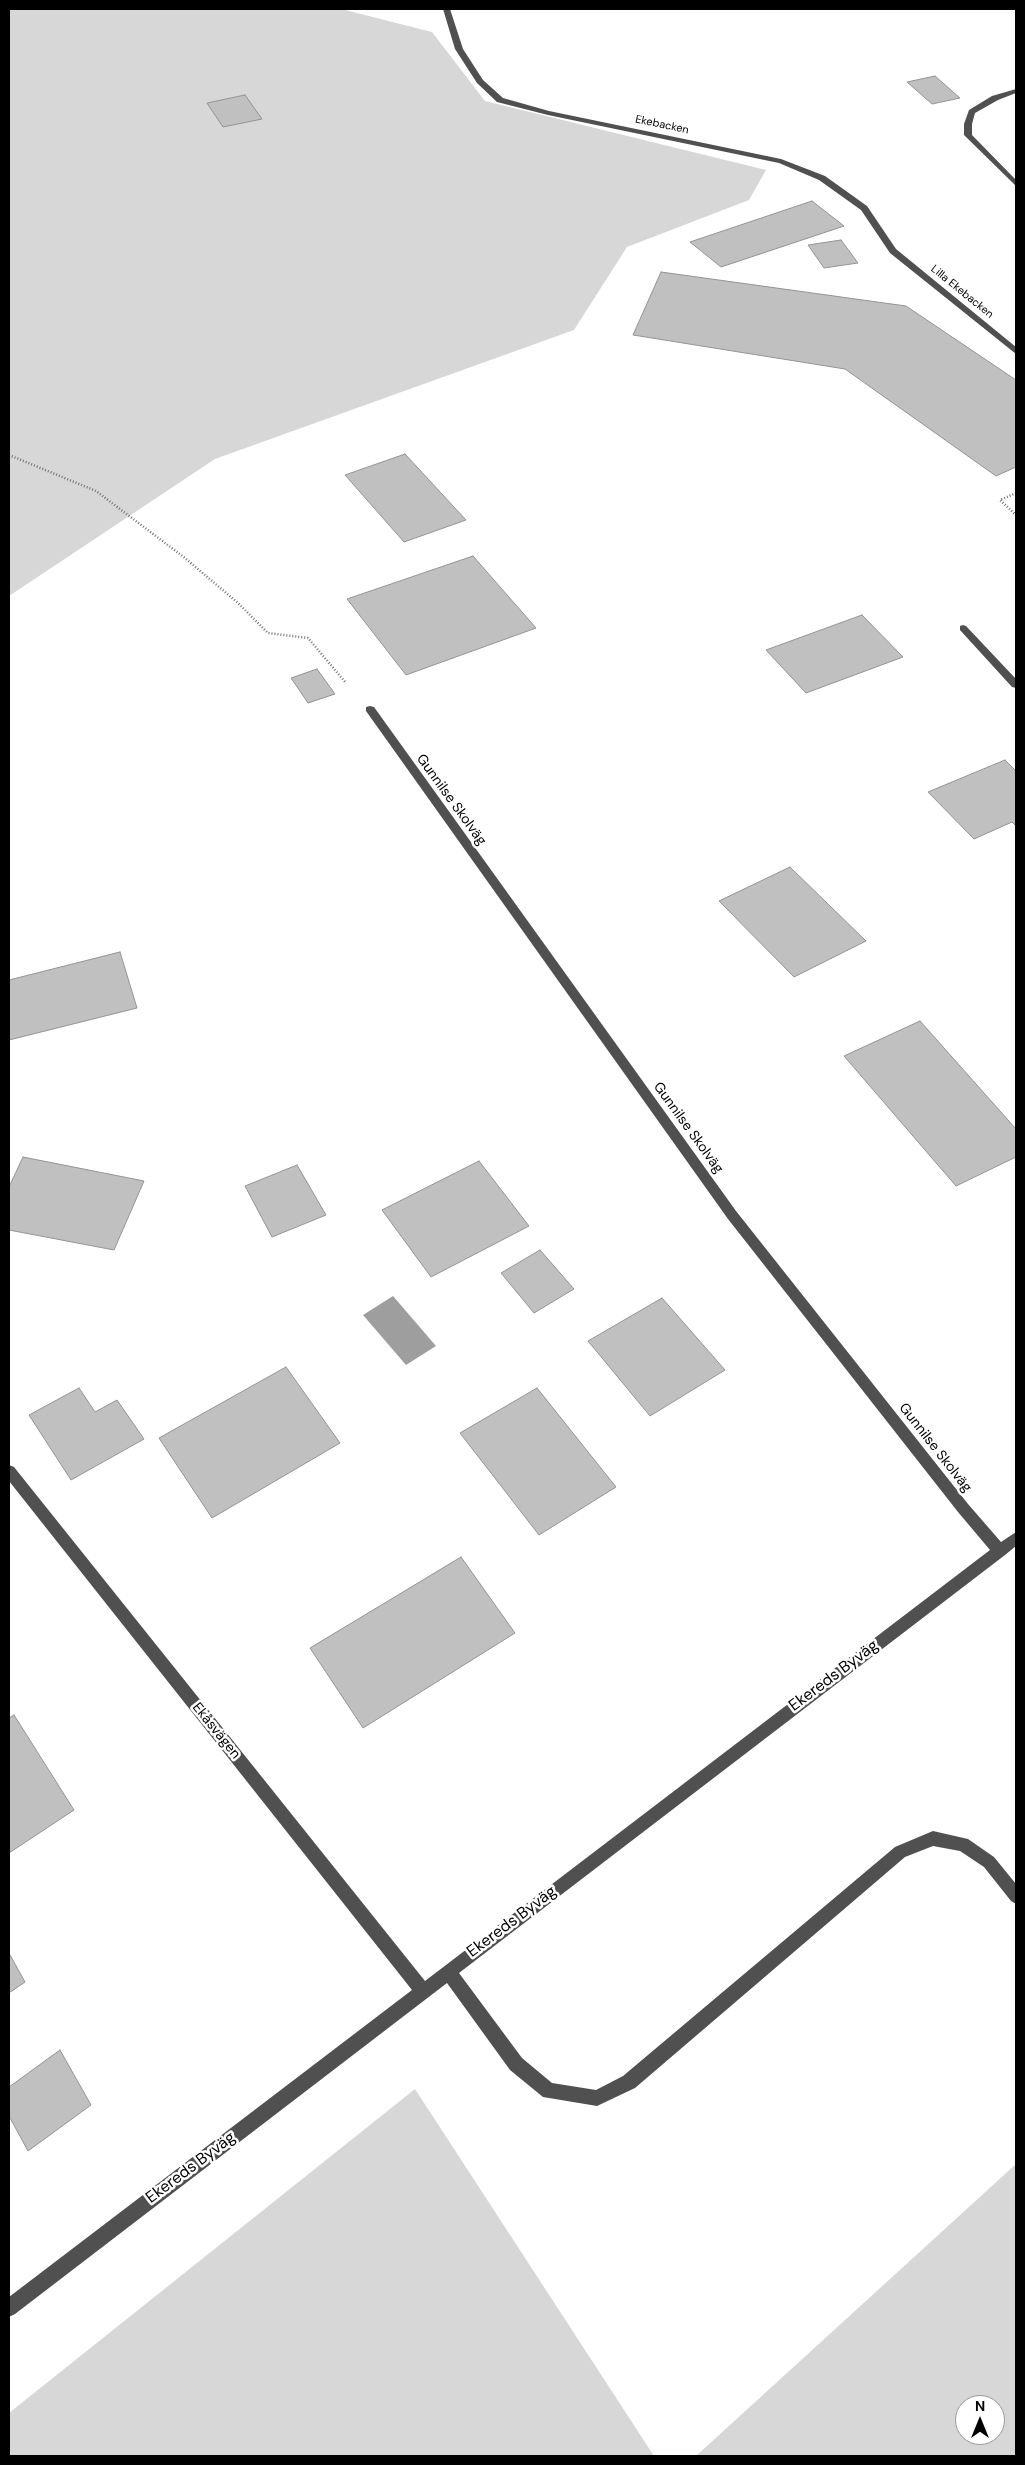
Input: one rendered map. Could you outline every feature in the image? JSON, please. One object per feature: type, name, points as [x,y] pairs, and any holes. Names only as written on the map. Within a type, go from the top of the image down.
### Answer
[{"type":"street","name":"Ekebacken","points":[[446,9],[459,49],[480,81],[500,100],[548,113],[781,161],[822,178],[864,208],[893,250]]},
{"type":"street","points":[[1016,90],[995,98],[972,112],[968,124],[968,135],[1016,184]]},
{"type":"street","name":"Lilla Ekebacken","points":[[893,250],[1016,351]]},
{"type":"street","points":[[963,628],[1016,686]]},
{"type":"street","name":"Gunnilse Skolväg","points":[[370,709],[732,1215],[963,1508],[1000,1551]]},
{"type":"street","name":"Ekåsvägen","points":[[9,1471],[423,1991]]},
{"type":"street","name":"Ekereds Byväg","points":[[9,2308],[1016,1538]]},
{"type":"street","points":[[448,1971],[516,2064],[550,2091],[597,2098],[629,2082],[900,1852],[934,1838],[963,1844],[989,1862],[1016,1896]]},
{"type":"path","points":[[9,455],[96,491],[193,564],[238,603],[268,633],[308,638],[370,709]]},
{"type":"path","points":[[1016,493],[1000,500],[1016,515]]},
{"type":"shaded area","points":[[9,9],[341,9],[432,32],[485,101],[766,170],[749,200],[627,247],[574,330],[215,459],[9,596]]},
{"type":"shaded area","points":[[393,1296],[436,1346],[406,1365],[363,1315]]},
{"type":"shaded area","points":[[415,2089],[654,2456],[9,2456],[9,2413]]},
{"type":"shaded area","points":[[1016,2164],[1016,2456],[696,2456]]},
{"type":"building","points":[[935,76],[960,98],[932,104],[907,82]]},
{"type":"building","points":[[245,95],[262,119],[223,127],[207,103]]},
{"type":"building","points":[[812,201],[844,226],[721,267],[690,242]]},
{"type":"building","points":[[841,240],[858,263],[824,268],[808,245]]},
{"type":"building","points":[[661,272],[906,306],[1016,380],[1016,467],[996,476],[845,369],[633,335]]},
{"type":"building","points":[[405,454],[466,520],[404,542],[345,475]]},
{"type":"building","points":[[473,556],[536,628],[406,675],[347,599]]},
{"type":"building","points":[[862,615],[903,657],[806,693],[766,650]]},
{"type":"building","points":[[317,669],[335,694],[308,703],[291,678]]},
{"type":"building","points":[[1005,760],[1016,771],[1016,826],[1012,822],[974,839],[928,792]]},
{"type":"building","points":[[790,867],[866,941],[794,977],[719,901]]},
{"type":"building","points":[[120,952],[137,1008],[9,1040],[9,980]]},
{"type":"building","points":[[920,1021],[1016,1129],[1016,1157],[956,1186],[844,1056]]},
{"type":"building","points":[[23,1157],[144,1181],[114,1250],[9,1230],[9,1187]]},
{"type":"building","points":[[479,1161],[529,1226],[431,1277],[382,1210]]},
{"type":"building","points":[[297,1165],[326,1215],[272,1237],[245,1186]]},
{"type":"building","points":[[540,1250],[574,1289],[534,1313],[501,1273]]},
{"type":"building","points":[[662,1298],[725,1370],[650,1416],[588,1341]]},
{"type":"building","points":[[286,1367],[340,1443],[212,1518],[159,1438]]},
{"type":"building","points":[[79,1388],[95,1412],[117,1400],[144,1439],[71,1480],[29,1415]]},
{"type":"building","points":[[537,1388],[616,1487],[539,1535],[460,1433]]},
{"type":"building","points":[[461,1557],[515,1633],[363,1728],[310,1648]]},
{"type":"building","points":[[14,1715],[74,1810],[9,1853],[9,1718]]},
{"type":"building","points":[[9,1953],[25,1982],[9,1993]]},
{"type":"building","points":[[60,2050],[91,2105],[28,2151],[9,2116],[9,2087]]}]
